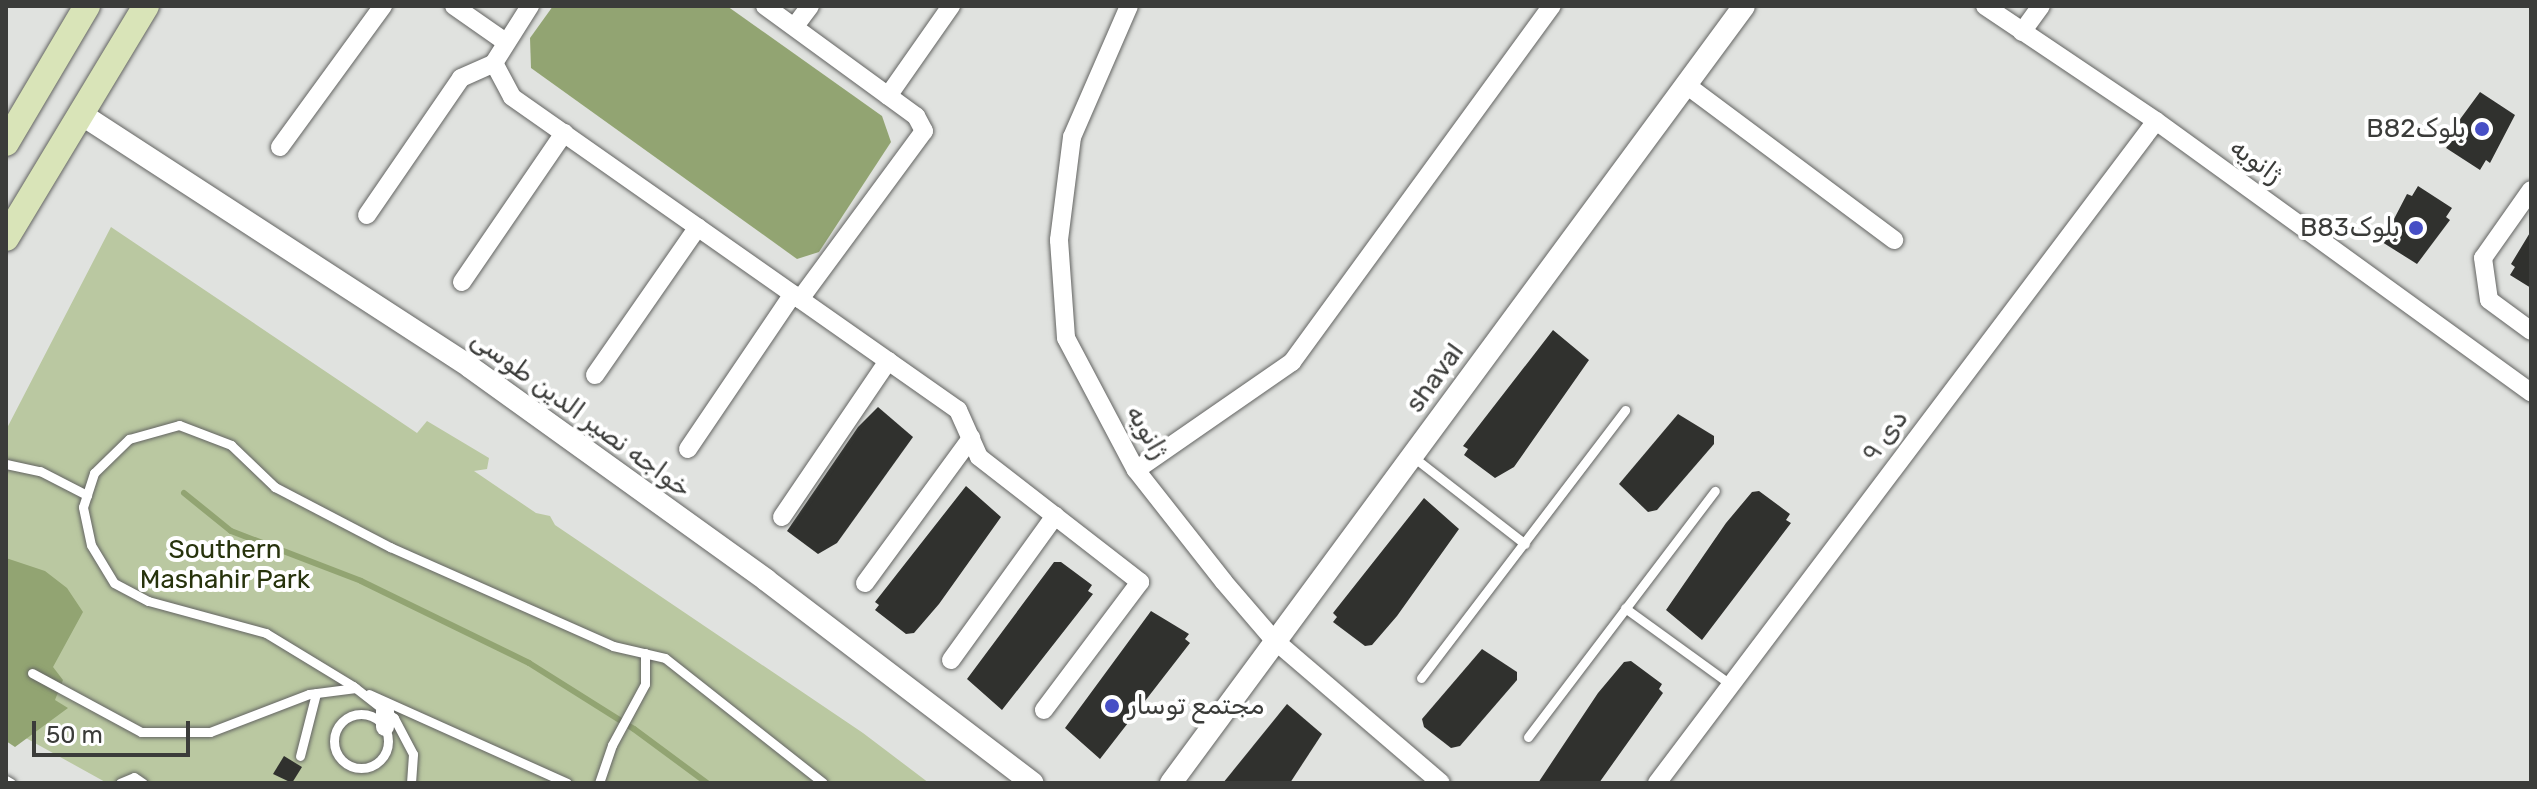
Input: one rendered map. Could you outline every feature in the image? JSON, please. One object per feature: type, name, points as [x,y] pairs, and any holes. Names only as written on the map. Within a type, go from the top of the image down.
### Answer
[{"type":"main road","points":[[6,143],[87,6]]},
{"type":"main road","points":[[6,238],[146,6]]},
{"type":"street","points":[[280,147],[383,6]]},
{"type":"street","points":[[454,6],[504,41]]},
{"type":"street","points":[[367,215],[461,78],[494,63],[504,41],[530,6]]},
{"type":"street","points":[[688,449],[796,296],[924,131],[916,116],[765,6]]},
{"type":"street","points":[[795,26],[810,6]]},
{"type":"street","points":[[888,96],[951,6]]},
{"type":"street","name":"ژانویه","points":[[1129,6],[1072,137],[1059,240],[1066,338],[1136,470],[1273,639],[1441,783]]},
{"type":"street","points":[[1136,470],[1292,362],[1552,6]]},
{"type":"street","name":"shaval","points":[[1171,783],[1273,639],[1744,6]]},
{"type":"street","name":"ژانویه","points":[[1985,6],[2156,121],[2531,392]]},
{"type":"street","points":[[2022,32],[2041,6]]},
{"type":"street","points":[[494,63],[512,97],[958,410],[979,457],[1140,582],[1044,710]]},
{"type":"street","points":[[1685,84],[1894,240]]},
{"type":"street","name":"خواجه نصیر الدین طوسی","points":[[81,114],[470,367],[766,580],[1032,783]]},
{"type":"street","name":"۹ دی","points":[[1657,783],[2156,121]]},
{"type":"street","points":[[462,282],[564,133]]},
{"type":"street","points":[[2531,190],[2483,258],[2489,300],[2531,331]]},
{"type":"street","points":[[595,375],[698,227]]},
{"type":"street","points":[[782,517],[888,361]]},
{"type":"street","points":[[865,583],[971,438]]},
{"type":"street","points":[[951,660],[1055,516]]},
{"type":"lane","points":[[1421,678],[1625,410]]},
{"type":"lane","points":[[567,783],[353,686],[266,633],[148,601],[114,583],[91,545],[83,507],[94,473],[129,439],[179,425],[231,445],[275,487],[390,547],[613,646],[665,658],[823,783]]},
{"type":"lane","points":[[1412,456],[1525,544]]},
{"type":"lane","points":[[6,464],[40,471],[87,495]]},
{"type":"lane","points":[[1528,737],[1715,491]]},
{"type":"lane","points":[[1625,608],[1730,684]]},
{"type":"lane","points":[[599,783],[612,745],[645,684],[645,653]]},
{"type":"lane","points":[[32,673],[141,732],[210,732],[316,693],[353,686]]},
{"type":"lane","points":[[353,686],[413,754],[411,783]]},
{"type":"lane","points":[[300,756],[316,693]]},
{"type":"lane","points":[[364,714],[385,719],[385,754],[372,766],[354,767],[339,756],[334,739],[348,717],[364,714]]},
{"type":"lane","points":[[120,783],[134,777],[143,783]]},
{"type":"green space","name":"Southern Mashahir Park","points":[[111,227],[417,433],[427,421],[489,458],[487,469],[474,471],[536,513],[550,516],[555,525],[863,733],[929,783],[107,783],[6,727],[6,430]]},
{"type":"shaded area","points":[[553,6],[727,6],[882,116],[891,142],[819,252],[797,259],[531,68],[530,38]]},
{"type":"shaded area","points":[[6,558],[45,571],[67,588],[83,612],[53,667],[63,680],[55,700],[68,708],[15,747],[6,741]]},
{"type":"building","name":"B82بلوک","points":[[2480,92],[2515,115],[2490,163],[2486,160],[2480,170],[2446,148],[2452,140],[2447,137]]},
{"type":"building","name":"B83بلوک","points":[[2418,186],[2452,208],[2446,217],[2450,220],[2417,264],[2382,242],[2407,194],[2412,196]]},
{"type":"building","points":[[2531,231],[2531,288],[2510,275],[2515,267],[2511,264]]},
{"type":"building","points":[[1553,330],[1589,360],[1514,467],[1495,478],[1464,455],[1468,449],[1463,446]]},
{"type":"building","points":[[878,407],[913,437],[837,543],[818,554],[787,531],[858,427]]},
{"type":"building","points":[[1678,414],[1714,436],[1714,444],[1657,510],[1648,512],[1619,484]]},
{"type":"building","points":[[966,486],[1001,517],[939,604],[914,633],[906,634],[875,610],[879,605],[875,602]]},
{"type":"building","points":[[1759,491],[1790,514],[1786,520],[1791,523],[1702,640],[1666,610],[1726,523],[1752,492]]},
{"type":"building","points":[[1424,498],[1459,529],[1397,616],[1372,645],[1365,646],[1333,622],[1337,617],[1333,613]]},
{"type":"building","points":[[1054,562],[1061,562],[1092,585],[1088,591],[1093,594],[1002,710],[967,679]]},
{"type":"building","name":"مجتمع توسار","points":[[1151,611],[1189,634],[1185,639],[1190,643],[1100,759],[1065,728]]},
{"type":"building","points":[[1482,649],[1517,672],[1517,680],[1460,746],[1451,748],[1424,727],[1422,719]]},
{"type":"building","points":[[1631,661],[1662,684],[1659,689],[1663,693],[1599,783],[1538,783],[1598,693],[1624,662]]},
{"type":"building","name":"مجتمع توسار","points":[[1287,704],[1322,734],[1290,783],[1223,783]]},
{"type":"building","points":[[284,756],[302,767],[292,783],[273,774]]},
{"type":"waterway","points":[[184,493],[231,531],[361,581],[529,663],[634,729],[707,783]]},
{"type":"place","name":"B82بلوک","points":[[2482,129]]},
{"type":"place","name":"B83بلوک","points":[[2416,228]]},
{"type":"place","name":"مجتمع توسار","points":[[1112,706]]}]
